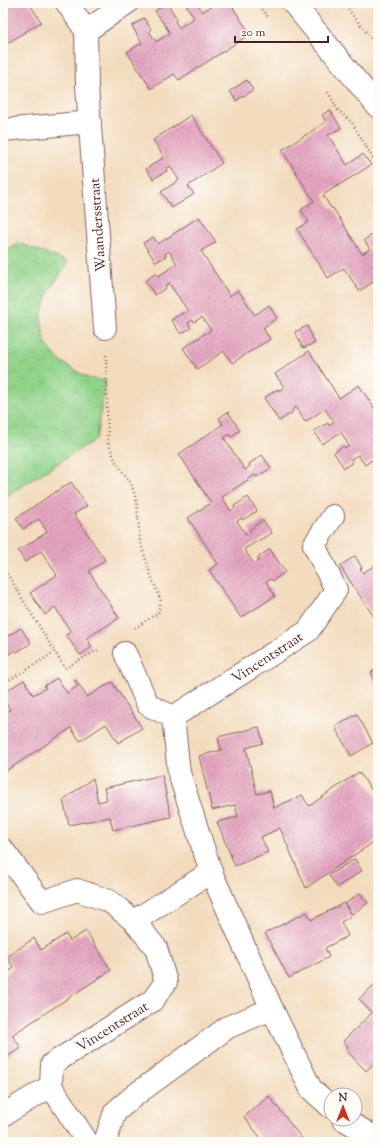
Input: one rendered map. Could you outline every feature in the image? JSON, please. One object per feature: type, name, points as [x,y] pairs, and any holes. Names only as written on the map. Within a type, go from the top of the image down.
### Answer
[{"type":"street","points":[[67,3],[86,31],[127,3]]},
{"type":"street","points":[[293,3],[378,107]]},
{"type":"street","name":"Waandersstraat","points":[[86,31],[87,86],[105,328]]},
{"type":"street","points":[[3,130],[90,122]]},
{"type":"street","name":"Vincentstraat","points":[[173,717],[308,631],[336,590],[314,545],[333,516]]},
{"type":"street","points":[[123,645],[148,705],[173,717],[179,773],[211,872],[272,1009],[311,1089],[323,1100]]},
{"type":"street","name":"Vincentstraat","points":[[3,850],[42,902],[77,890],[109,901],[134,921],[156,948],[166,982],[152,1002],[52,1064],[51,1086]]},
{"type":"street","points":[[134,921],[211,872]]},
{"type":"street","points":[[105,1142],[115,1112],[135,1095],[228,1027],[272,1009]]},
{"type":"street","points":[[3,1115],[51,1086],[87,1142]]},
{"type":"street","points":[[356,1127],[378,1140]]},
{"type":"path","points":[[257,3],[272,21]]},
{"type":"path","points":[[343,3],[378,47]]},
{"type":"path","points":[[326,89],[337,109],[352,123],[378,166]]},
{"type":"path","points":[[3,567],[65,668],[123,645],[158,613],[161,601],[140,541],[137,503],[131,483],[116,462],[108,443],[105,328]]},
{"type":"path","points":[[3,684],[55,652]]},
{"type":"green space","points":[[19,243],[68,262],[49,291],[41,316],[45,343],[60,361],[88,378],[106,381],[96,439],[3,498],[3,253]]},
{"type":"building","points":[[3,3],[29,3],[41,22],[3,46]]},
{"type":"building","points":[[167,3],[177,19],[175,21],[179,28],[194,18],[185,3],[200,3],[201,5],[199,6],[202,12],[217,3],[230,3],[250,34],[179,80],[174,74],[151,89],[127,52],[142,43],[132,26],[144,18],[151,29],[149,31],[156,42],[170,33],[155,11]]},
{"type":"building","points":[[247,80],[253,90],[236,101],[230,91]]},
{"type":"building","points":[[330,110],[341,128],[328,135],[347,165],[363,154],[371,165],[323,195],[362,254],[370,249],[364,240],[378,231],[378,279],[359,291],[344,268],[328,278],[297,229],[309,222],[301,210],[314,201],[282,150],[326,122],[322,115]]},
{"type":"building","points":[[191,115],[222,163],[188,186],[194,194],[172,208],[161,192],[179,180],[170,166],[166,169],[167,171],[153,179],[146,169],[164,157],[153,140]]},
{"type":"building","points":[[199,217],[216,242],[201,251],[230,296],[238,290],[255,315],[269,305],[277,318],[263,328],[270,339],[232,363],[224,351],[197,369],[183,348],[211,330],[202,317],[194,322],[193,320],[188,323],[191,328],[181,334],[171,320],[188,311],[169,283],[165,286],[166,288],[155,295],[145,281],[156,273],[158,276],[177,264],[169,251],[165,254],[166,256],[156,262],[143,243],[153,237],[158,244]]},
{"type":"building","points":[[307,326],[315,343],[303,348],[295,332]]},
{"type":"building","points":[[309,351],[339,398],[359,385],[378,414],[378,456],[365,465],[358,455],[351,459],[353,462],[344,468],[334,453],[343,446],[345,448],[349,446],[341,432],[322,444],[314,431],[328,423],[329,426],[334,422],[325,409],[305,422],[296,407],[292,410],[293,412],[279,421],[264,398],[284,387],[275,374]]},
{"type":"building","points":[[228,412],[240,430],[231,437],[229,434],[224,438],[245,470],[250,466],[249,464],[262,455],[271,468],[256,477],[255,475],[222,497],[231,511],[235,508],[234,506],[248,497],[257,511],[243,520],[242,518],[237,521],[246,535],[251,532],[249,530],[263,520],[272,533],[244,549],[254,564],[259,560],[257,558],[270,549],[285,572],[273,581],[271,579],[266,582],[275,596],[241,618],[209,570],[218,564],[188,518],[211,503],[179,454],[223,424],[219,418]]},
{"type":"building","points":[[71,482],[87,506],[74,514],[105,560],[89,571],[119,618],[87,638],[92,647],[80,655],[66,635],[71,632],[55,607],[45,615],[30,593],[57,575],[41,551],[25,562],[18,551],[47,532],[39,519],[23,529],[16,518]]},
{"type":"building","points":[[355,556],[362,568],[360,569],[363,573],[378,563],[378,623],[340,566]]},
{"type":"building","points":[[3,628],[8,636],[21,628],[31,643],[17,652],[15,650],[3,658]]},
{"type":"building","points":[[378,669],[378,690],[371,672]]},
{"type":"building","points":[[57,678],[67,693],[78,686],[74,681],[76,680],[87,697],[112,682],[142,728],[118,743],[106,724],[80,741],[71,728],[3,773],[3,714],[10,710],[3,699],[3,693],[24,680],[33,695],[46,688],[44,686]]},
{"type":"building","points":[[357,714],[373,743],[351,756],[335,727]]},
{"type":"building","points":[[259,727],[263,743],[246,748],[257,794],[270,791],[274,808],[302,795],[309,806],[359,772],[378,799],[378,839],[306,888],[280,828],[261,837],[268,852],[235,866],[217,822],[238,817],[235,805],[212,810],[199,756],[221,750],[218,737]]},
{"type":"building","points":[[162,775],[171,817],[113,830],[110,817],[69,825],[63,800],[93,778],[98,802],[107,800],[104,788]]},
{"type":"building","points":[[355,859],[362,871],[337,887],[329,875]]},
{"type":"building","points":[[360,893],[368,903],[352,914],[345,904]]},
{"type":"building","points":[[344,903],[351,916],[341,922],[348,936],[325,948],[329,957],[289,978],[265,933],[307,912],[311,920]]},
{"type":"building","points":[[86,931],[111,970],[12,1035],[21,1048],[3,1059],[3,976],[14,968],[7,957],[34,938],[41,950],[66,934],[70,941]]},
{"type":"building","points":[[376,983],[378,986],[378,1060],[366,1071],[345,1049],[348,1047],[343,1041],[372,1013],[359,999]]},
{"type":"building","points":[[269,1096],[303,1140],[301,1142],[264,1142],[244,1117]]}]
